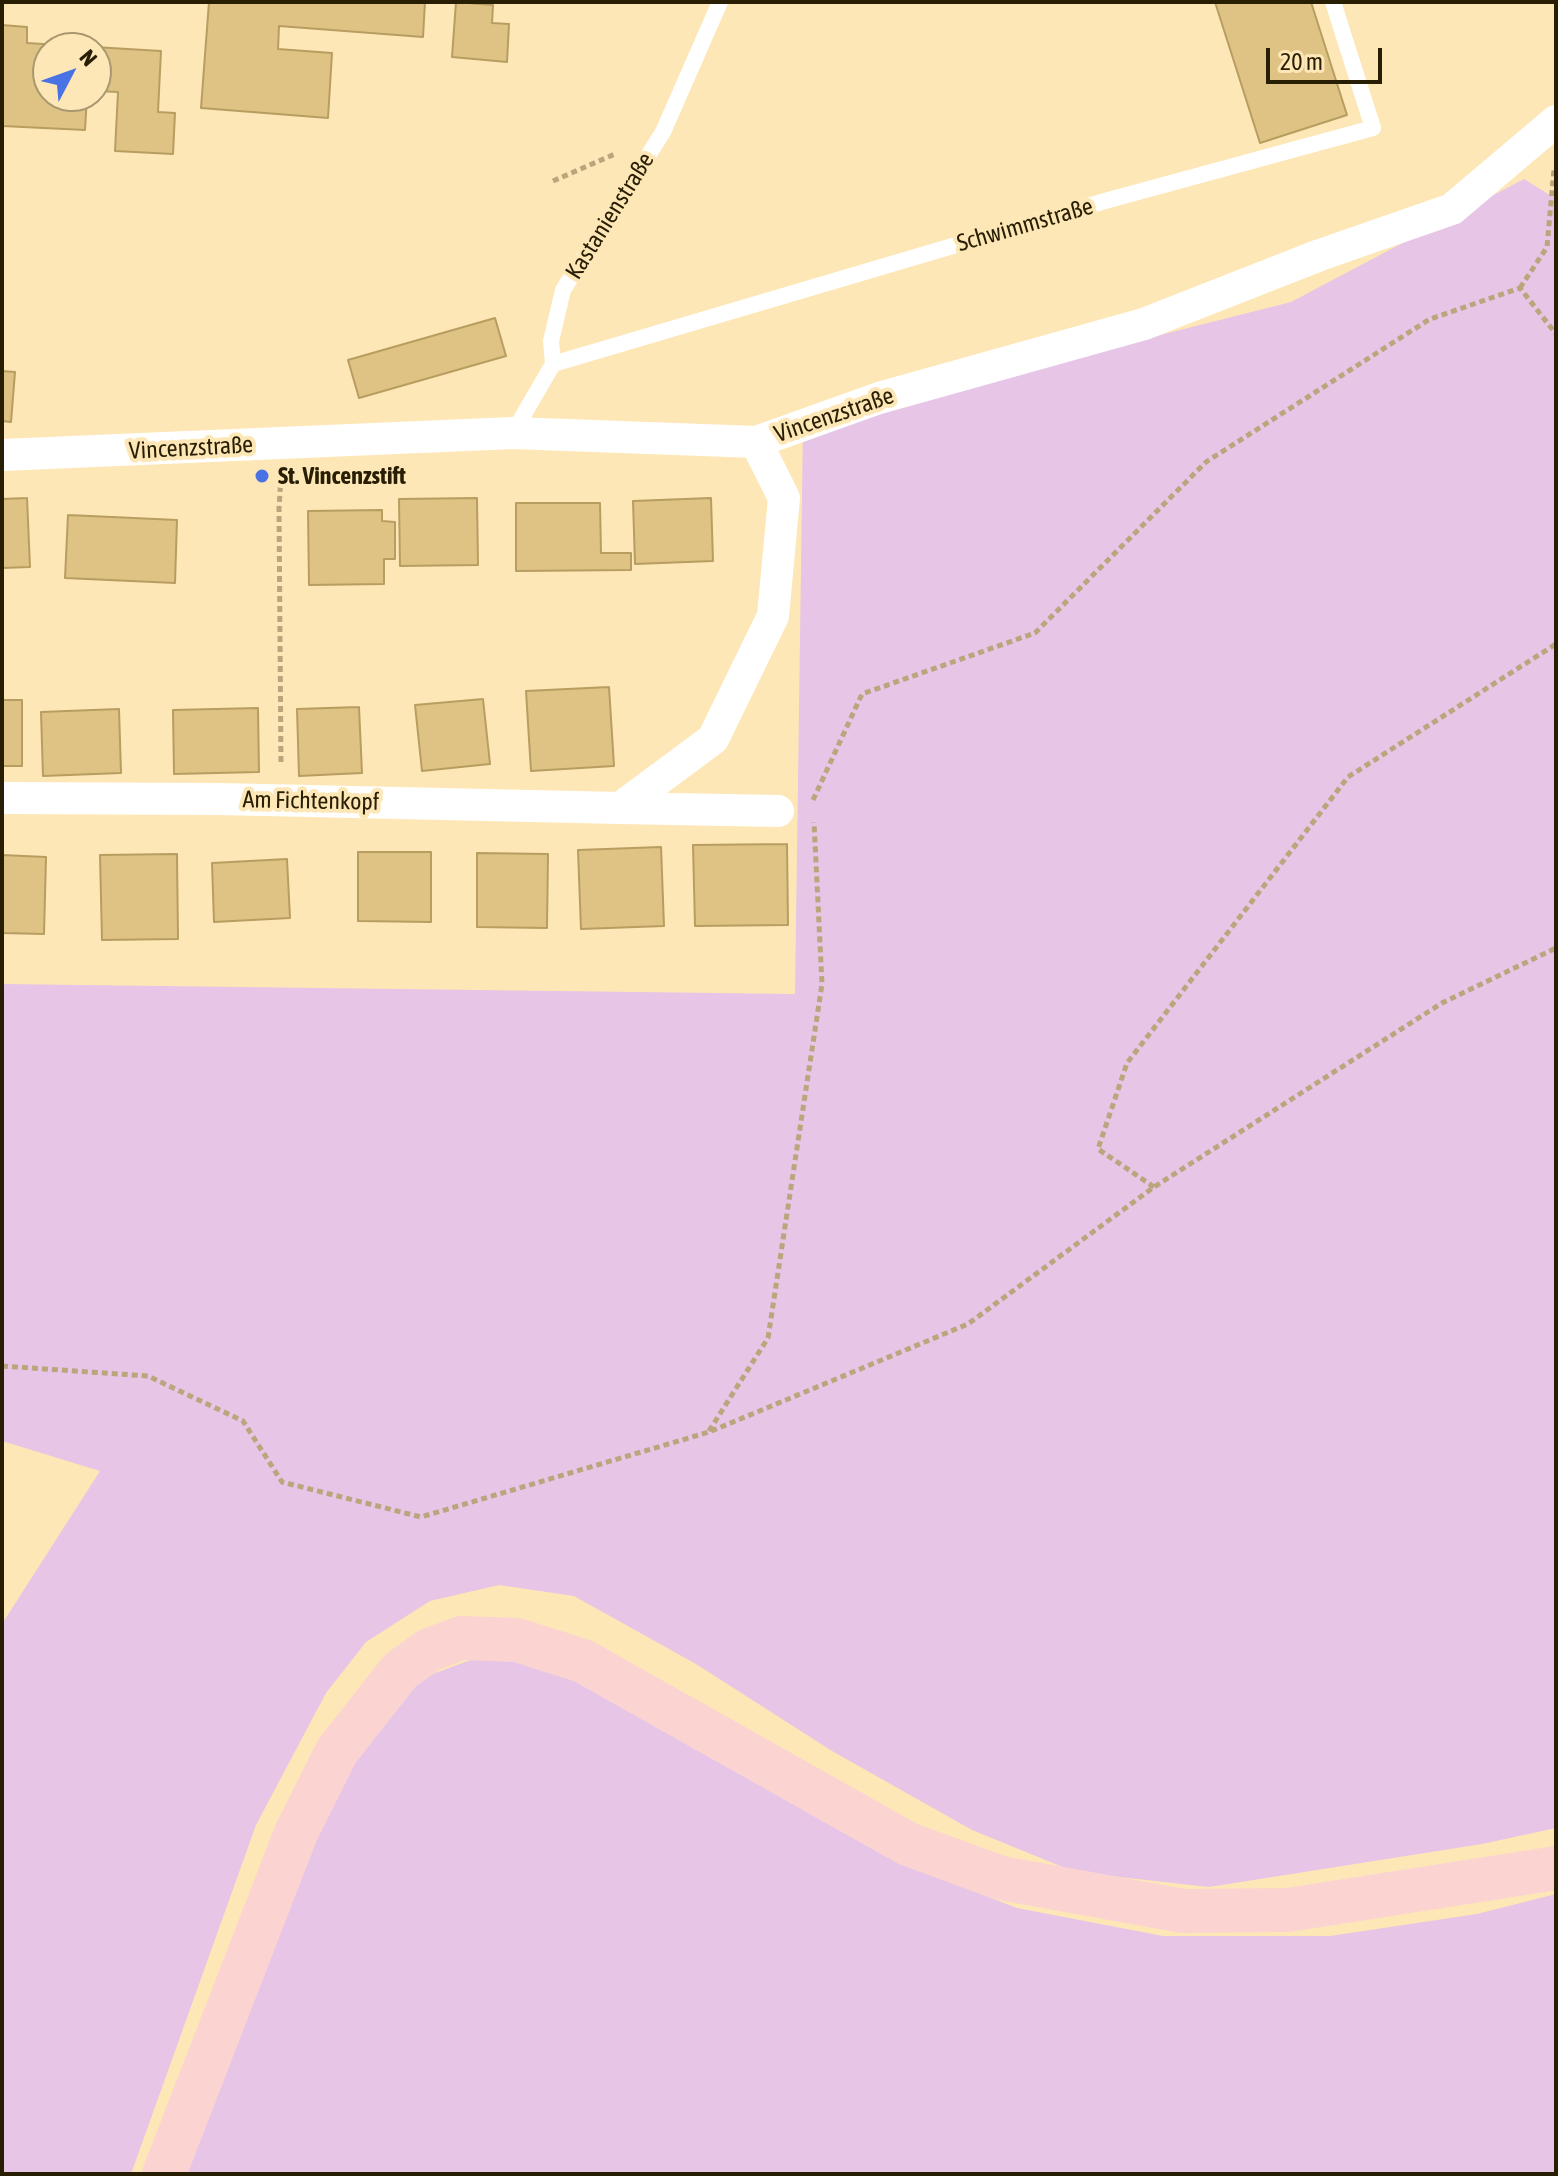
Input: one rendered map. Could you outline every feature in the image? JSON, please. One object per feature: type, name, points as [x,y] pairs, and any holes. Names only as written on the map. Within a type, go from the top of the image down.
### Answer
[{"type":"main road","points":[[164,2174],[296,1833],[337,1751],[400,1671],[429,1650],[461,1638],[517,1640],[583,1661],[908,1844],[1001,1878],[1183,1911],[1288,1910],[1556,1868]]},
{"type":"street","name":"Vincenzstraße","points":[[2,455],[513,433],[756,442],[879,398],[1144,324],[1320,255],[1452,209],[1545,130]]},
{"type":"street","points":[[620,808],[713,739],[773,616],[784,498],[756,442]]},
{"type":"street","name":"Am Fichtenkopf","points":[[2,798],[282,800],[778,811]]},
{"type":"lane","name":"Kastanienstraße","points":[[513,433],[553,364],[551,341],[563,290],[663,132],[720,2]]},
{"type":"lane","name":"Schwimmstraße","points":[[553,364],[1105,201],[1373,128],[1333,2]]},
{"type":"path","points":[[709,1432],[768,1338],[822,984],[813,799],[862,694],[1035,633],[1206,462],[1430,319],[1520,288],[1547,247],[1554,163],[1545,130]]},
{"type":"path","points":[[553,181],[663,132]]},
{"type":"path","points":[[1520,288],[1556,334]]},
{"type":"path","points":[[279,509],[282,800]]},
{"type":"path","points":[[1154,1187],[1098,1149],[1127,1063],[1348,777],[1556,644]]},
{"type":"path","points":[[2,1366],[148,1376],[243,1421],[282,1482],[421,1517],[709,1432],[968,1324],[1154,1187],[1442,1003],[1556,948]]},
{"type":"shaded area","points":[[1524,179],[1556,199],[1556,1828],[1482,1844],[1209,1887],[1075,1872],[972,1830],[832,1751],[696,1664],[574,1596],[499,1585],[430,1601],[366,1642],[326,1693],[256,1825],[131,2174],[2,2174],[2,1624],[100,1471],[2,1441],[2,984],[795,994],[803,425],[1291,302]]},
{"type":"shaded area","points":[[476,1658],[526,1658],[582,1680],[944,1880],[1017,1908],[1163,1936],[1330,1936],[1477,1914],[1556,1894],[1556,2174],[179,2174],[306,1847],[352,1764],[416,1680]]},
{"type":"building","points":[[209,2],[425,2],[423,37],[279,26],[278,49],[332,53],[328,118],[201,108]]},
{"type":"building","points":[[456,2],[493,5],[492,23],[509,24],[507,62],[452,57]]},
{"type":"building","points":[[1215,2],[1311,2],[1347,115],[1260,143]]},
{"type":"building","points":[[2,25],[27,27],[27,43],[32,43],[32,112],[86,112],[85,130],[2,126]]},
{"type":"building","points":[[112,48],[161,51],[158,112],[175,113],[173,154],[115,151],[118,92],[112,92]]},
{"type":"building","points":[[495,318],[506,356],[359,398],[348,360]]},
{"type":"building","points":[[2,371],[15,372],[11,422],[2,421]]},
{"type":"building","points":[[27,498],[30,567],[2,568],[2,499]]},
{"type":"building","points":[[477,498],[478,565],[400,566],[399,499]]},
{"type":"building","points":[[711,498],[713,561],[635,564],[633,501]]},
{"type":"building","points":[[516,503],[600,503],[601,553],[631,553],[631,570],[516,571]]},
{"type":"building","points":[[382,510],[382,521],[395,522],[395,559],[384,559],[384,584],[309,585],[308,511]]},
{"type":"building","points":[[68,515],[177,520],[175,583],[65,578]]},
{"type":"building","points":[[609,687],[614,766],[531,771],[526,691]]},
{"type":"building","points":[[483,699],[490,764],[422,771],[415,705]]},
{"type":"building","points":[[2,700],[22,700],[22,766],[2,766]]},
{"type":"building","points":[[359,707],[362,773],[299,776],[297,709]]},
{"type":"building","points":[[258,708],[259,772],[174,774],[173,710]]},
{"type":"building","points":[[119,709],[121,773],[43,776],[41,712]]},
{"type":"building","points":[[787,844],[788,925],[695,926],[693,845]]},
{"type":"building","points":[[661,847],[664,926],[581,929],[578,850]]},
{"type":"building","points":[[358,852],[431,852],[431,922],[358,921]]},
{"type":"building","points":[[477,853],[548,854],[547,928],[477,927]]},
{"type":"building","points":[[177,854],[178,939],[102,940],[100,855]]},
{"type":"building","points":[[2,855],[46,857],[44,934],[2,933]]},
{"type":"building","points":[[287,859],[290,918],[214,922],[212,863]]},
{"type":"place","name":"St. Vincenzstift","points":[[262,476]]}]
